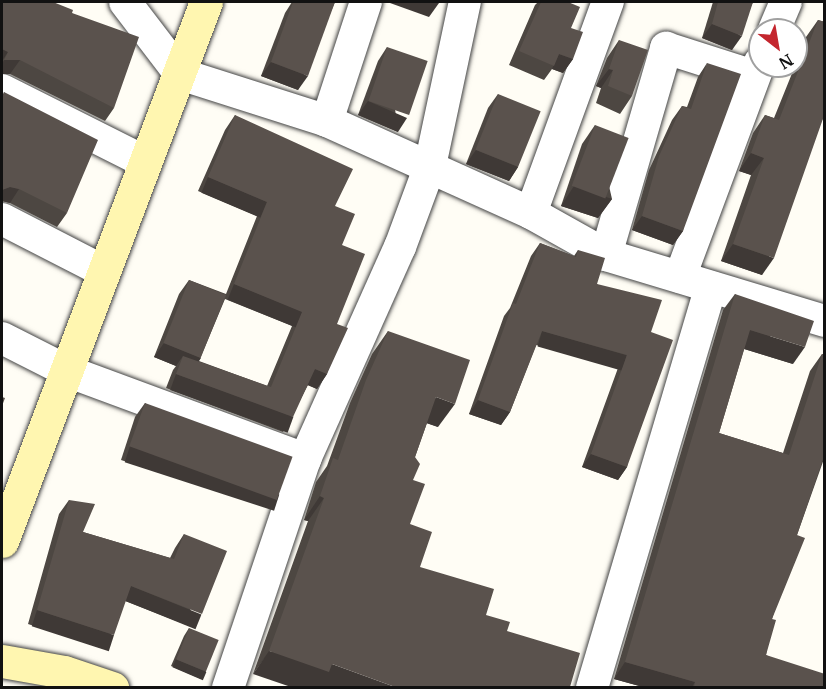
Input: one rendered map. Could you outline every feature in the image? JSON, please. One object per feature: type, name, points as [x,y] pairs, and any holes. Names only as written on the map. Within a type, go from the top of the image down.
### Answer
[{"type":"street","points":[[125,2],[180,74],[327,121],[531,213],[606,255],[825,321]]},
{"type":"street","points":[[2,541],[206,2]]},
{"type":"street","points":[[327,121],[366,2]]},
{"type":"street","points":[[228,687],[305,459],[400,247],[430,166],[465,2]]},
{"type":"street","points":[[531,213],[608,2]]},
{"type":"street","points":[[779,18],[786,2]]},
{"type":"street","points":[[606,255],[666,48],[748,67]]},
{"type":"street","points":[[680,277],[754,78]]},
{"type":"street","points":[[2,90],[145,162]]},
{"type":"street","points":[[2,219],[103,271]]},
{"type":"street","points":[[592,687],[711,287]]},
{"type":"street","points":[[2,338],[67,370],[305,459]]},
{"type":"street","points":[[2,661],[64,672],[112,687]]},
{"type":"building","points":[[2,2],[53,2],[73,10],[72,13],[139,37],[114,108],[20,60],[4,60],[8,52],[2,49]]},
{"type":"building","points":[[293,2],[335,2],[308,76],[271,62]]},
{"type":"building","points":[[541,2],[568,2],[580,7],[571,28],[583,32],[573,59],[559,54],[554,66],[519,51]]},
{"type":"building","points":[[718,2],[753,2],[742,36],[712,24]]},
{"type":"building","points":[[818,20],[825,22],[825,113],[774,258],[733,244],[764,158],[751,153],[765,115],[779,120],[795,78],[808,78],[808,46]]},
{"type":"building","points":[[619,40],[648,50],[632,96],[608,86],[613,70],[609,69]]},
{"type":"building","points":[[387,47],[428,61],[409,115],[368,101]]},
{"type":"building","points":[[707,63],[741,74],[683,231],[642,216],[659,156],[682,106],[691,109]]},
{"type":"building","points":[[4,92],[98,140],[67,213],[19,189],[10,187],[2,190],[2,99]]},
{"type":"building","points":[[498,94],[541,111],[518,167],[476,150]]},
{"type":"building","points":[[235,115],[353,169],[335,206],[355,214],[342,245],[365,254],[337,324],[348,328],[327,374],[315,369],[293,417],[176,374],[183,356],[271,387],[302,312],[234,284],[267,202],[208,177]]},
{"type":"building","points":[[595,125],[629,138],[605,199],[572,186]]},
{"type":"building","points":[[540,243],[576,257],[578,250],[605,258],[597,284],[662,300],[651,332],[673,340],[627,467],[591,454],[627,355],[542,331],[510,412],[478,400],[513,303],[516,304]]},
{"type":"building","points":[[189,280],[226,295],[201,358],[164,343]]},
{"type":"building","points":[[735,294],[814,321],[805,347],[750,330],[719,433],[789,455],[822,354],[825,355],[825,453],[797,535],[805,538],[772,619],[776,620],[766,655],[825,674],[825,687],[694,687],[695,682],[625,662]]},
{"type":"building","points":[[388,331],[470,360],[455,404],[436,397],[415,457],[420,464],[413,480],[425,484],[410,524],[432,532],[420,567],[494,589],[486,615],[510,622],[507,631],[580,653],[570,687],[395,687],[332,664],[329,672],[269,651],[324,498],[320,496],[333,458],[338,460],[366,380]]},
{"type":"building","points":[[145,403],[293,457],[277,500],[129,446]]},
{"type":"building","points":[[69,500],[95,504],[83,532],[174,559],[184,534],[227,551],[202,614],[131,586],[114,635],[37,610]]},
{"type":"building","points":[[189,628],[219,640],[206,672],[176,660]]}]
